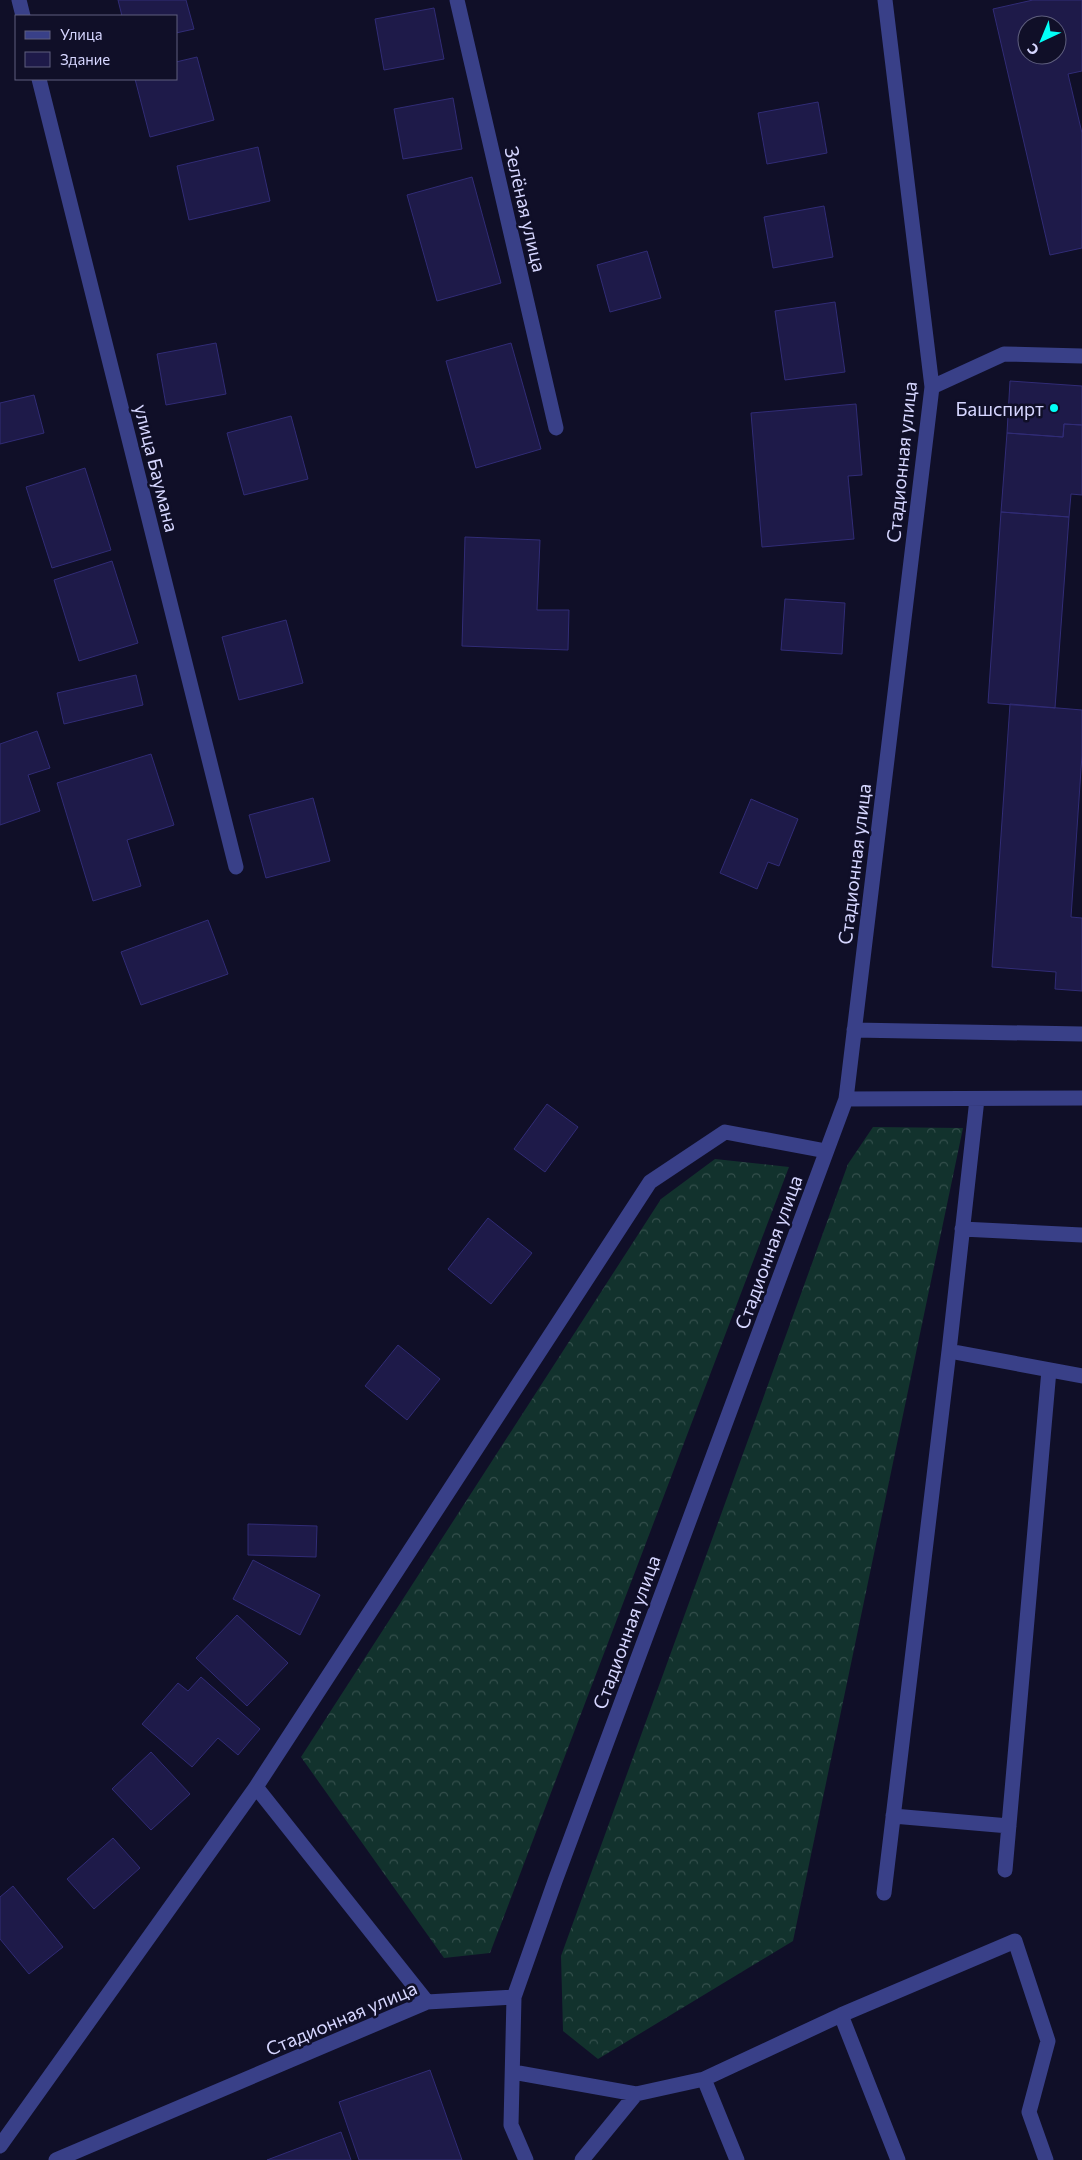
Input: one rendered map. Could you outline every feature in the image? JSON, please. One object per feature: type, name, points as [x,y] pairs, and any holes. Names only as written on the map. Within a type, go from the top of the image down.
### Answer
[{"type":"street","points":[[19,0],[23,15]]},
{"type":"street","name":"Зелёная улица","points":[[457,0],[556,428]]},
{"type":"street","name":"Стадионная улица","points":[[56,2160],[427,2002],[514,1997],[554,1882],[846,1100],[932,388],[885,0]]},
{"type":"street","name":"улица Баумана","points":[[39,80],[236,867]]},
{"type":"street","points":[[932,388],[1004,354],[1082,356]]},
{"type":"street","points":[[854,1030],[1082,1034]]},
{"type":"street","points":[[846,1100],[1082,1098]]},
{"type":"street","points":[[884,1893],[949,1351],[976,1099]]},
{"type":"street","points":[[0,2146],[256,1788],[650,1182],[725,1132],[826,1151]]},
{"type":"street","points":[[962,1229],[1082,1234]]},
{"type":"street","points":[[949,1351],[1082,1376]]},
{"type":"street","points":[[1005,1870],[1049,1370]]},
{"type":"street","points":[[256,1788],[427,2002]]},
{"type":"street","points":[[893,1816],[1009,1826]]},
{"type":"street","points":[[512,2072],[636,2094],[704,2079],[841,2015],[1015,1941],[1048,2041],[1029,2112],[1046,2160]]},
{"type":"street","points":[[514,1997],[511,2125],[526,2160]]},
{"type":"street","points":[[841,2015],[898,2160]]},
{"type":"street","points":[[704,2079],[737,2160]]},
{"type":"street","points":[[582,2160],[636,2094]]},
{"type":"green space","points":[[873,1127],[963,1128],[793,1941],[598,2059],[563,2031],[561,1956],[848,1164]]},
{"type":"green space","points":[[715,1159],[789,1167],[490,1953],[444,1958],[301,1757],[661,1199]]},
{"type":"building","points":[[118,0],[186,0],[194,29],[178,33],[178,15],[122,15]]},
{"type":"building","points":[[1033,0],[1082,0],[1082,71],[1068,74],[1082,133],[1082,248],[1050,255],[993,9]]},
{"type":"building","points":[[434,8],[444,59],[384,70],[375,19]]},
{"type":"building","points":[[197,57],[214,120],[150,137],[135,80],[178,80],[178,62]]},
{"type":"building","points":[[453,98],[462,149],[403,159],[394,109]]},
{"type":"building","points":[[818,102],[827,153],[767,164],[758,113]]},
{"type":"building","points":[[258,147],[270,201],[189,220],[177,166]]},
{"type":"building","points":[[472,177],[501,283],[437,301],[407,195]]},
{"type":"building","points":[[824,206],[833,257],[773,268],[764,217]]},
{"type":"building","points":[[647,251],[661,298],[610,312],[597,265]]},
{"type":"building","points":[[835,302],[845,372],[785,380],[775,311]]},
{"type":"building","points":[[216,343],[226,394],[166,405],[157,354]]},
{"type":"building","points":[[511,343],[541,449],[476,468],[446,361]]},
{"type":"building","points":[[1010,381],[1082,386],[1082,425],[1064,424],[1063,437],[1007,433]]},
{"type":"building","points":[[34,395],[44,433],[0,444],[0,403]]},
{"type":"building","points":[[856,404],[862,475],[848,476],[854,539],[762,547],[751,413]]},
{"type":"building","points":[[291,416],[308,479],[244,495],[227,433]]},
{"type":"building","points":[[1064,424],[1082,425],[1082,495],[1071,494],[1069,517],[1001,512],[1007,433],[1063,437]]},
{"type":"building","points":[[85,468],[111,550],[52,568],[26,487]]},
{"type":"building","points":[[1001,512],[1069,517],[1055,708],[988,703]]},
{"type":"building","points":[[465,537],[540,540],[537,610],[569,610],[568,650],[462,646]]},
{"type":"building","points":[[112,561],[138,643],[79,661],[54,580]]},
{"type":"building","points":[[785,599],[845,603],[842,654],[781,650]]},
{"type":"building","points":[[286,620],[303,683],[239,700],[222,637]]},
{"type":"building","points":[[136,675],[143,705],[64,724],[57,693]]},
{"type":"building","points":[[1010,704],[1082,710],[1082,755],[1071,917],[1082,918],[1082,991],[1055,989],[1056,972],[992,967]]},
{"type":"building","points":[[37,731],[50,768],[28,775],[40,811],[0,825],[0,744]]},
{"type":"building","points":[[151,754],[174,825],[127,840],[141,886],[93,901],[57,783]]},
{"type":"building","points":[[313,798],[330,861],[266,878],[249,815]]},
{"type":"building","points":[[751,799],[798,819],[779,866],[768,862],[757,889],[720,873]]},
{"type":"building","points":[[208,920],[228,974],[141,1005],[121,952]]},
{"type":"building","points":[[547,1104],[578,1127],[545,1172],[514,1149]]},
{"type":"building","points":[[488,1218],[532,1253],[491,1304],[448,1269]]},
{"type":"building","points":[[398,1345],[440,1379],[407,1420],[365,1386]]},
{"type":"building","points":[[248,1524],[317,1526],[316,1557],[248,1555]]},
{"type":"building","points":[[253,1560],[320,1595],[300,1635],[233,1599]]},
{"type":"building","points":[[237,1615],[288,1663],[247,1706],[196,1658]]},
{"type":"building","points":[[201,1677],[260,1729],[238,1755],[218,1738],[192,1767],[142,1724],[178,1683],[188,1691]]},
{"type":"building","points":[[151,1752],[190,1794],[151,1830],[112,1789]]},
{"type":"building","points":[[113,1838],[140,1868],[94,1909],[67,1879]]},
{"type":"building","points":[[13,1886],[63,1947],[29,1974],[0,1939],[0,1897]]},
{"type":"building","points":[[430,2070],[462,2160],[359,2160],[339,2102]]},
{"type":"building","points":[[341,2132],[351,2160],[267,2160]]},
{"type":"place","name":"Башспирт","points":[[1054,408]]}]
